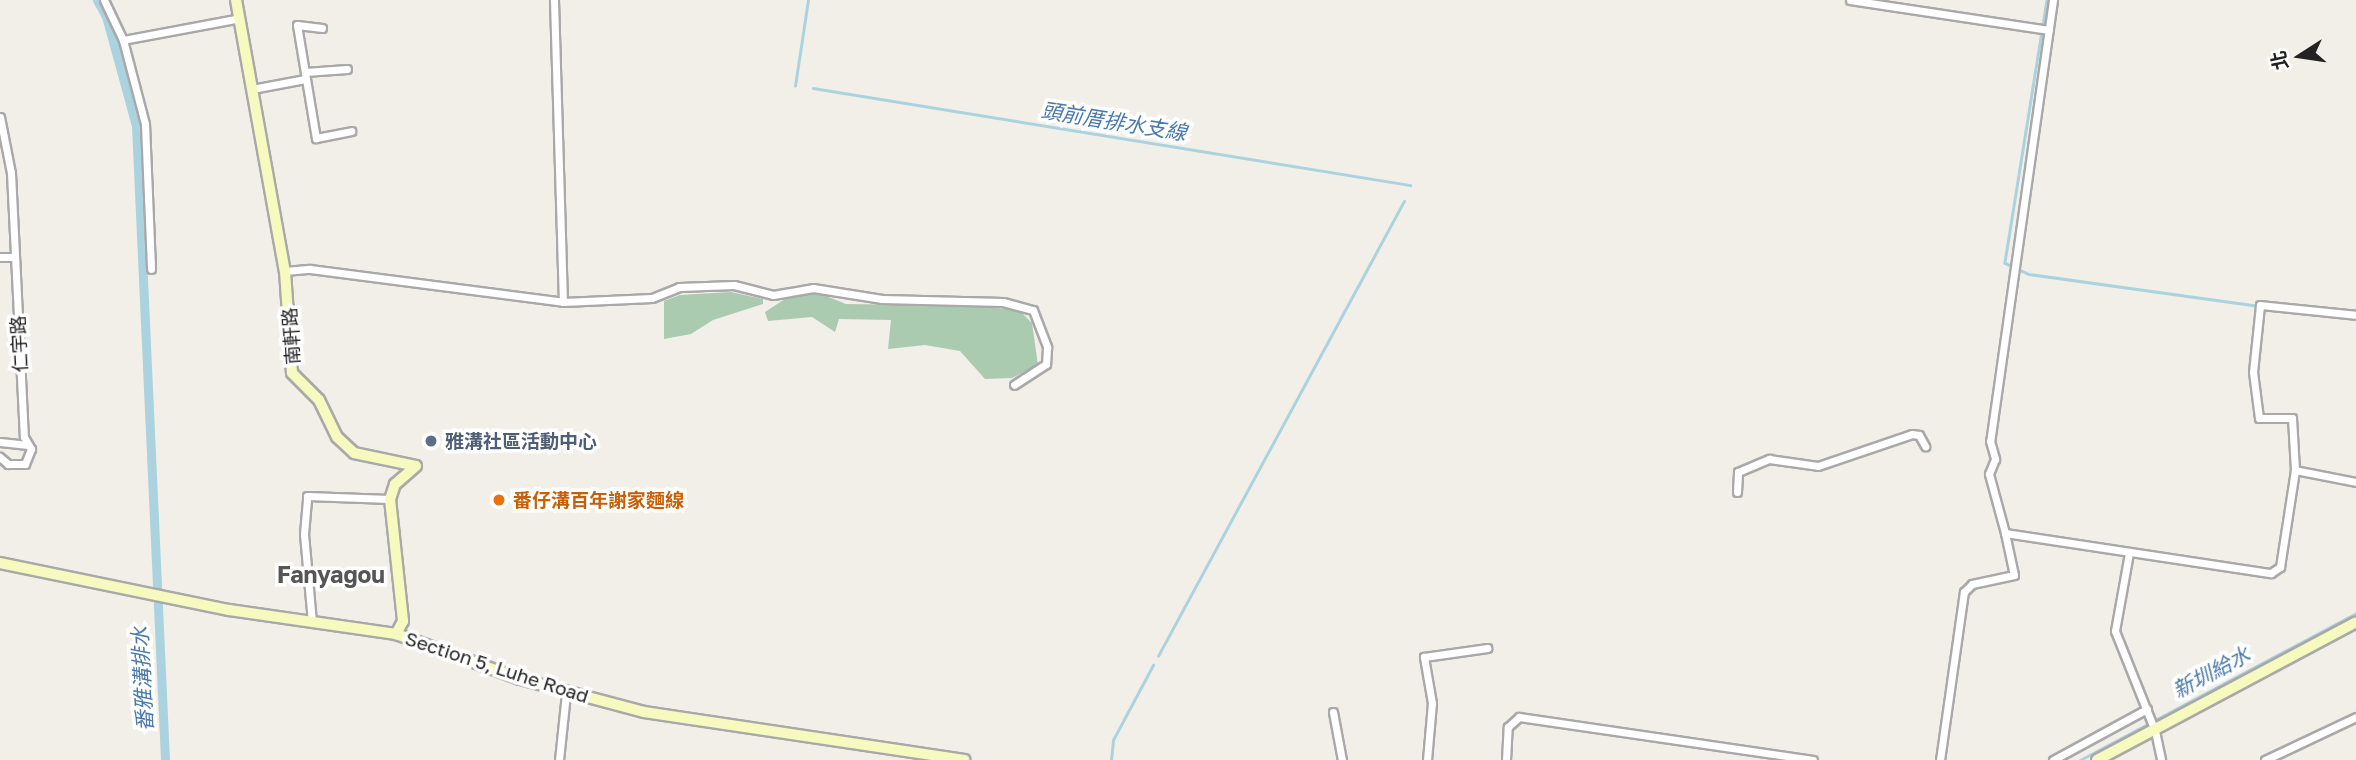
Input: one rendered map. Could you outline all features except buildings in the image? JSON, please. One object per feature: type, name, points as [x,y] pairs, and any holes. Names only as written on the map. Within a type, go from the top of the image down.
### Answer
[{"type":"street","points":[[104,0],[123,40],[145,124],[151,269]]},
{"type":"street","name":"南軒路","points":[[236,0],[285,271],[292,373],[319,400],[337,437],[354,453],[416,466],[395,484],[390,499]]},
{"type":"street","points":[[554,0],[563,302]]},
{"type":"street","points":[[1850,0],[2049,30]]},
{"type":"street","points":[[1940,760],[1964,592],[1972,584],[2014,575],[1989,474],[1994,459],[1990,440],[2053,0]]},
{"type":"street","points":[[123,40],[240,18]]},
{"type":"street","points":[[322,28],[297,25],[316,138],[351,131]]},
{"type":"street","points":[[252,89],[347,69]]},
{"type":"street","name":"仁宇路","points":[[0,117],[10,173],[24,437],[28,445]]},
{"type":"street","points":[[0,257],[15,257]]},
{"type":"street","points":[[285,271],[310,269],[563,302],[652,298],[679,287],[734,285],[773,295],[813,288],[882,299],[1003,302],[1033,310],[1047,347],[1046,364],[1014,384]]},
{"type":"street","points":[[2005,533],[2271,573],[2280,567],[2295,470],[2292,418],[2259,418],[2253,372],[2260,305],[2356,315]]},
{"type":"street","points":[[1737,492],[1738,472],[1769,459],[1818,466],[1912,434],[1919,435],[1925,446]]},
{"type":"street","points":[[0,442],[28,445],[30,458],[25,464],[8,464],[0,457]]},
{"type":"street","points":[[2295,470],[2356,482]]},
{"type":"street","points":[[312,622],[304,534],[307,496],[390,499],[402,621],[396,634]]},
{"type":"street","points":[[2129,553],[2115,631],[2154,729],[2161,760]]},
{"type":"street","name":"Section 5, Luhe Road","points":[[0,563],[168,598],[396,634],[566,693],[766,734],[964,760]]},
{"type":"street","points":[[2097,760],[2356,622]]},
{"type":"street","points":[[1427,760],[1432,703],[1424,657],[1487,648]]},
{"type":"street","points":[[559,760],[566,693]]},
{"type":"street","points":[[1333,712],[1342,760]]},
{"type":"street","points":[[2053,760],[2148,713]]},
{"type":"street","points":[[1506,760],[1508,727],[1518,717],[1813,760]]},
{"type":"street","points":[[2265,760],[2356,717]]},
{"type":"green space","points":[[731,292],[763,299],[763,304],[713,320],[691,334],[664,339],[664,301],[680,295]]},
{"type":"green space","points":[[794,293],[821,294],[846,304],[983,306],[1020,311],[1032,323],[1038,365],[1012,378],[985,379],[960,351],[925,345],[888,349],[891,320],[839,319],[835,332],[812,317],[768,321],[765,312]]},
{"type":"waterway","name":"番雅溝排水","points":[[97,0],[106,16],[136,126],[165,760]]},
{"type":"waterway","name":"頭前厝排水支線","points":[[795,86],[808,0]]},
{"type":"waterway","points":[[2047,0],[2005,263],[2029,274],[2259,306]]},
{"type":"waterway","name":"頭前厝排水支線","points":[[813,88],[1410,185]]},
{"type":"waterway","name":"頭前厝排水支線","points":[[1158,656],[1404,201]]},
{"type":"waterway","name":"新圳給水","points":[[2080,760],[2356,613]]},
{"type":"waterway","name":"頭前厝排水支線","points":[[1111,760],[1113,740],[1153,665]]},
{"type":"place","name":"雅溝社區活動中心","points":[[431,441]]},
{"type":"place","name":"番仔溝百年謝家麵線","points":[[499,500]]},
{"type":"district","name":"Fanyagou","points":[[331,574]]}]
